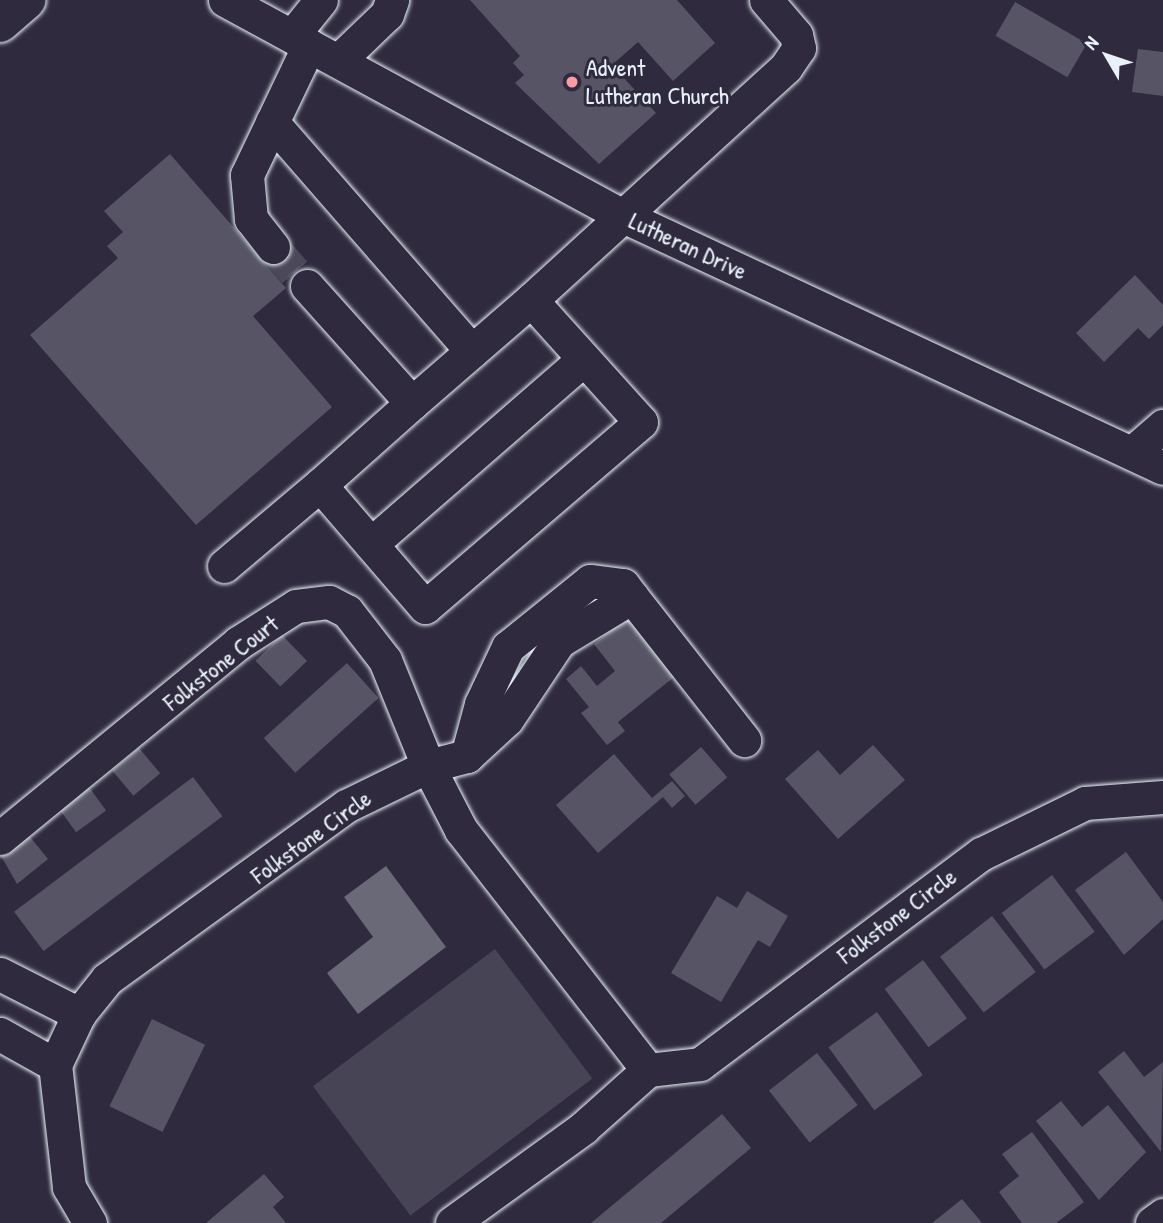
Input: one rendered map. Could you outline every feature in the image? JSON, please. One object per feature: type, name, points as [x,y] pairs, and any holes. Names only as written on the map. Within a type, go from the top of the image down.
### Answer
[{"type":"main road","points":[[0,23],[26,0]]},
{"type":"street","name":"Lutheran Drive","points":[[225,0],[619,214],[1163,468]]},
{"type":"street","points":[[273,247],[246,200],[247,175],[272,122],[300,41],[321,0]]},
{"type":"street","points":[[338,61],[387,15],[392,0]]},
{"type":"street","points":[[224,566],[531,300],[619,214],[799,48],[766,0]]},
{"type":"street","points":[[272,122],[472,351]]},
{"type":"street","points":[[307,286],[412,403]]},
{"type":"street","points":[[320,485],[425,607],[641,422],[531,300]]},
{"type":"street","points":[[371,544],[584,359]]},
{"type":"street","points":[[1133,452],[1163,426]]},
{"type":"street","name":"Folkstone Circle","points":[[55,1065],[79,1014],[107,979],[346,806],[428,766],[467,756],[507,719],[559,641],[632,597],[744,740]]},
{"type":"street","name":"Folkstone Court","points":[[0,838],[238,643],[296,606],[329,602],[347,611],[385,660],[428,766]]},
{"type":"street","points":[[428,766],[461,830],[648,1070],[583,1128],[452,1223]]},
{"type":"street","name":"Folkstone Circle","points":[[648,1070],[700,1064],[981,854],[1085,803],[1163,797]]},
{"type":"street","points":[[0,974],[79,1014]]},
{"type":"street","points":[[0,1034],[55,1065],[69,1188],[90,1223]]},
{"type":"street","points":[[1152,1223],[1163,1214]]},
{"type":"shaded area","points":[[495,949],[592,1078],[410,1216],[313,1086]]},
{"type":"water","points":[[386,866],[446,947],[358,1014],[327,973],[373,937],[344,897]]},
{"type":"building","name":"Advent Lutheran Church","points":[[470,0],[677,0],[715,43],[673,81],[638,42],[612,65],[656,113],[599,164],[515,83],[524,75],[513,63],[520,56]]},
{"type":"building","points":[[1015,2],[1087,43],[1067,77],[996,36]]},
{"type":"building","points":[[1138,49],[1163,52],[1163,96],[1132,92]]},
{"type":"building","points":[[170,154],[286,288],[253,316],[332,407],[196,525],[30,335],[118,258],[107,246],[123,232],[104,211]]},
{"type":"building","points":[[1135,275],[1163,305],[1163,325],[1149,339],[1138,328],[1104,362],[1076,333]]},
{"type":"building","points":[[631,614],[679,673],[618,722],[625,731],[607,745],[581,713],[589,707],[566,679],[581,666],[597,686],[615,671],[594,644]]},
{"type":"building","points":[[282,635],[307,661],[280,687],[255,661]]},
{"type":"building","points":[[347,663],[378,698],[295,773],[264,738]]},
{"type":"building","points":[[873,745],[905,780],[838,839],[785,779],[818,750],[840,775]]},
{"type":"building","points":[[701,747],[727,777],[696,805],[669,775]]},
{"type":"building","points":[[139,748],[160,773],[133,796],[112,770]]},
{"type":"building","points":[[614,754],[652,798],[672,781],[685,796],[672,808],[663,797],[598,853],[556,805]]},
{"type":"building","points":[[193,777],[222,816],[44,951],[14,912]]},
{"type":"building","points":[[89,787],[106,810],[76,832],[59,809]]},
{"type":"building","points":[[26,832],[48,859],[17,884],[0,854]]},
{"type":"building","points":[[1126,852],[1163,902],[1163,919],[1124,955],[1075,890]]},
{"type":"building","points":[[1052,875],[1095,932],[1044,970],[1002,913]]},
{"type":"building","points":[[747,891],[788,916],[770,947],[758,940],[721,1002],[671,973],[717,896],[737,908]]},
{"type":"building","points":[[992,916],[1036,972],[984,1013],[940,957]]},
{"type":"building","points":[[923,960],[967,1018],[929,1047],[885,989]]},
{"type":"building","points":[[877,1012],[923,1075],[874,1110],[828,1047]]},
{"type":"building","points":[[152,1019],[205,1045],[163,1132],[109,1106]]},
{"type":"building","points":[[1124,1051],[1144,1077],[1163,1062],[1161,1152],[1098,1072]]},
{"type":"building","points":[[817,1053],[858,1105],[810,1143],[769,1091]]},
{"type":"building","points":[[1061,1101],[1082,1127],[1108,1105],[1146,1152],[1099,1200],[1036,1121]]},
{"type":"building","points":[[722,1114],[751,1148],[661,1223],[591,1223]]},
{"type":"building","points":[[1032,1132],[1084,1202],[1056,1223],[1022,1223],[999,1192],[1019,1176],[1002,1154]]},
{"type":"building","points":[[264,1174],[284,1197],[273,1207],[286,1223],[206,1223]]},
{"type":"building","points":[[962,1199],[982,1223],[932,1223]]},
{"type":"tunnel","points":[[273,247],[307,286]]},
{"type":"place","name":"Advent Lutheran Church","points":[[572,82]]}]
